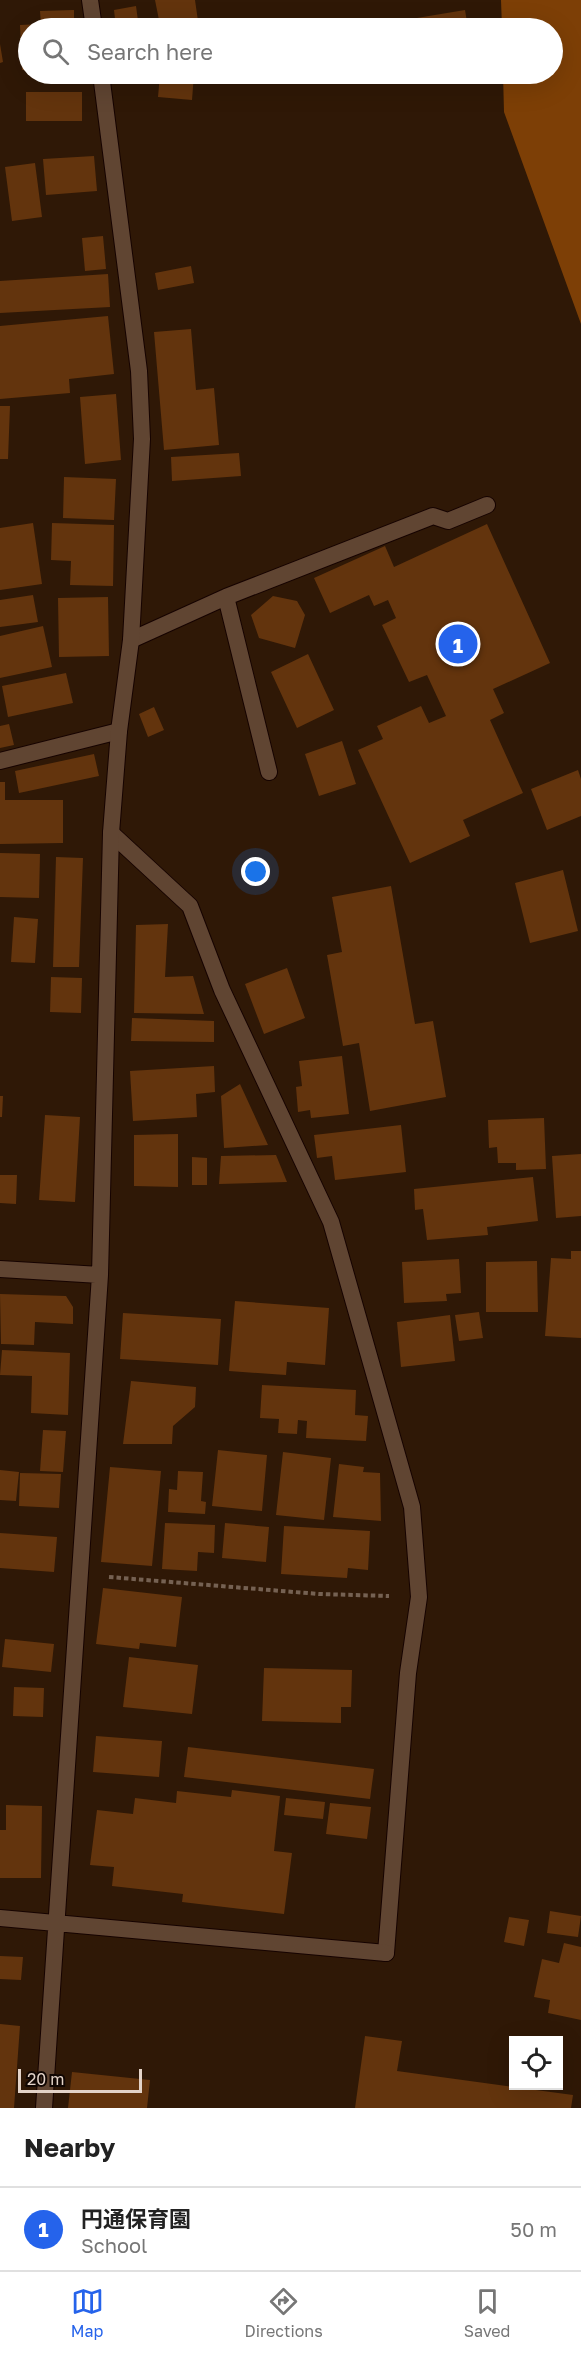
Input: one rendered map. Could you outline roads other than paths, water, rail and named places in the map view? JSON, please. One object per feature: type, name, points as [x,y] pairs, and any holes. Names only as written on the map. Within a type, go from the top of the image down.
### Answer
[{"type":"street","points":[[90,0],[93,18]]},
{"type":"street","points":[[44,2108],[100,1275],[111,833],[119,731],[131,639],[142,440],[139,371],[102,84]]},
{"type":"street","points":[[131,639],[226,597],[433,516],[448,521],[487,506]]},
{"type":"street","points":[[226,597],[269,772]]},
{"type":"street","points":[[0,761],[119,731]]},
{"type":"street","points":[[0,1918],[386,1953],[408,1673],[419,1597],[412,1507],[331,1222],[222,990],[190,906],[111,833]]},
{"type":"street","points":[[0,1269],[100,1275]]},
{"type":"place","name":"円通保育園","points":[[458,644]]}]
